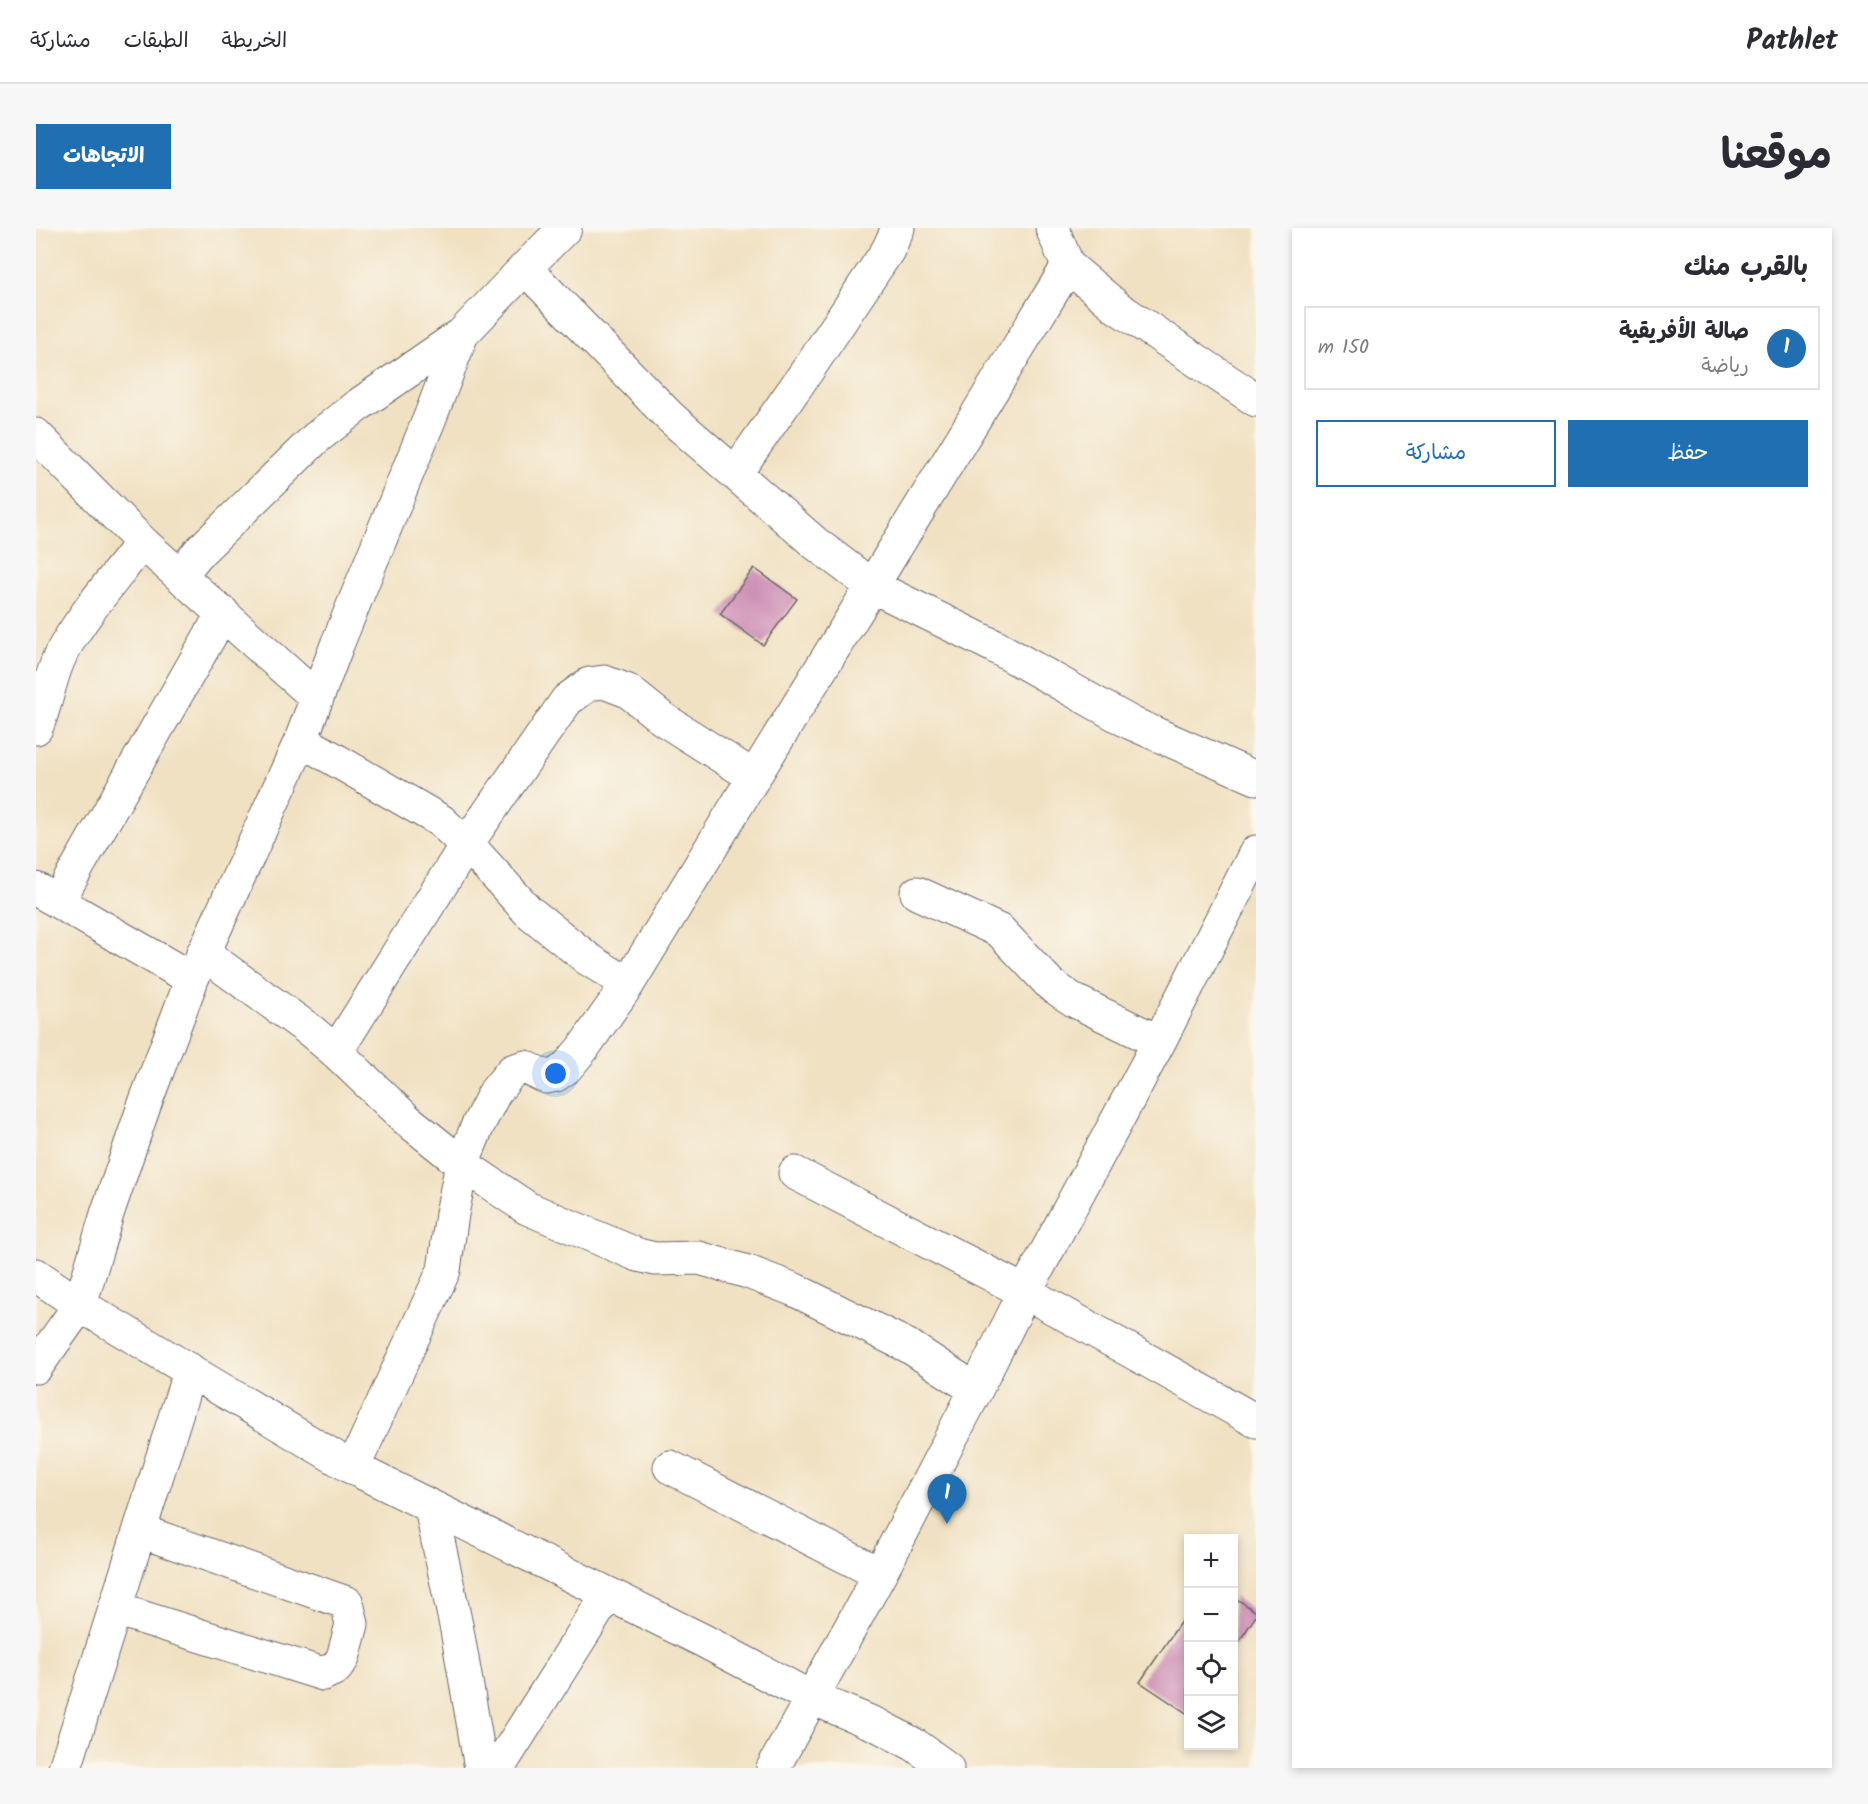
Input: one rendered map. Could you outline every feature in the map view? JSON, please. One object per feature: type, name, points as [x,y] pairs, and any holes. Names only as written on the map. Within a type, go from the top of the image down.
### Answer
[{"type":"street","points":[[180,575],[199,552],[316,438],[357,406],[462,334],[565,228]]},
{"type":"street","points":[[735,474],[888,250],[898,228]]},
{"type":"street","points":[[1052,228],[1068,266],[1118,308],[1253,391]]},
{"type":"street","points":[[352,1468],[444,1270],[462,1164],[495,1092],[512,1071],[525,1067],[546,1077],[556,1075],[566,1068],[583,1048],[628,984],[1068,266]]},
{"type":"street","points":[[525,268],[670,417],[815,543],[872,586],[994,646],[1131,723],[1256,778]]},
{"type":"street","points":[[36,1367],[80,1305],[107,1214],[197,966],[301,740],[432,415],[462,334]]},
{"type":"street","points":[[36,435],[142,543],[317,698]]},
{"type":"street","points":[[36,728],[54,670],[62,653],[142,543]]},
{"type":"street","points":[[223,613],[47,895],[197,966],[293,1016],[336,1052],[406,1119],[462,1164],[527,1208],[638,1255],[655,1259],[699,1258],[748,1272],[795,1290],[910,1347],[976,1390]]},
{"type":"street","points":[[336,1052],[466,845],[567,700],[589,684],[604,682],[628,691],[663,719],[754,777]]},
{"type":"street","points":[[301,740],[441,821],[528,911],[588,959],[628,984]]},
{"type":"street","points":[[773,1768],[880,1574],[1256,852]]},
{"type":"street","points":[[917,892],[1000,931],[1051,986],[1075,1001],[1159,1042]]},
{"type":"street","points":[[795,1173],[1025,1292],[1256,1421]]},
{"type":"street","points":[[36,1275],[80,1305],[352,1468],[812,1698],[877,1725],[915,1745],[947,1768]]},
{"type":"street","points":[[65,1768],[190,1370]]},
{"type":"street","points":[[670,1467],[880,1574]]},
{"type":"street","points":[[431,1508],[457,1630],[481,1768]]},
{"type":"street","points":[[115,1609],[323,1674],[336,1668],[343,1658],[352,1624],[347,1603],[140,1531]]},
{"type":"street","points":[[498,1768],[608,1594]]},
{"type":"building","points":[[754,568],[797,599],[763,645],[720,614]]},
{"type":"building","points":[[1238,1600],[1256,1612],[1256,1616],[1238,1643]]},
{"type":"building","points":[[1184,1617],[1184,1711],[1140,1682]]},
{"type":"place","name":"صالة الأفريقية","points":[[947,1524]]}]
